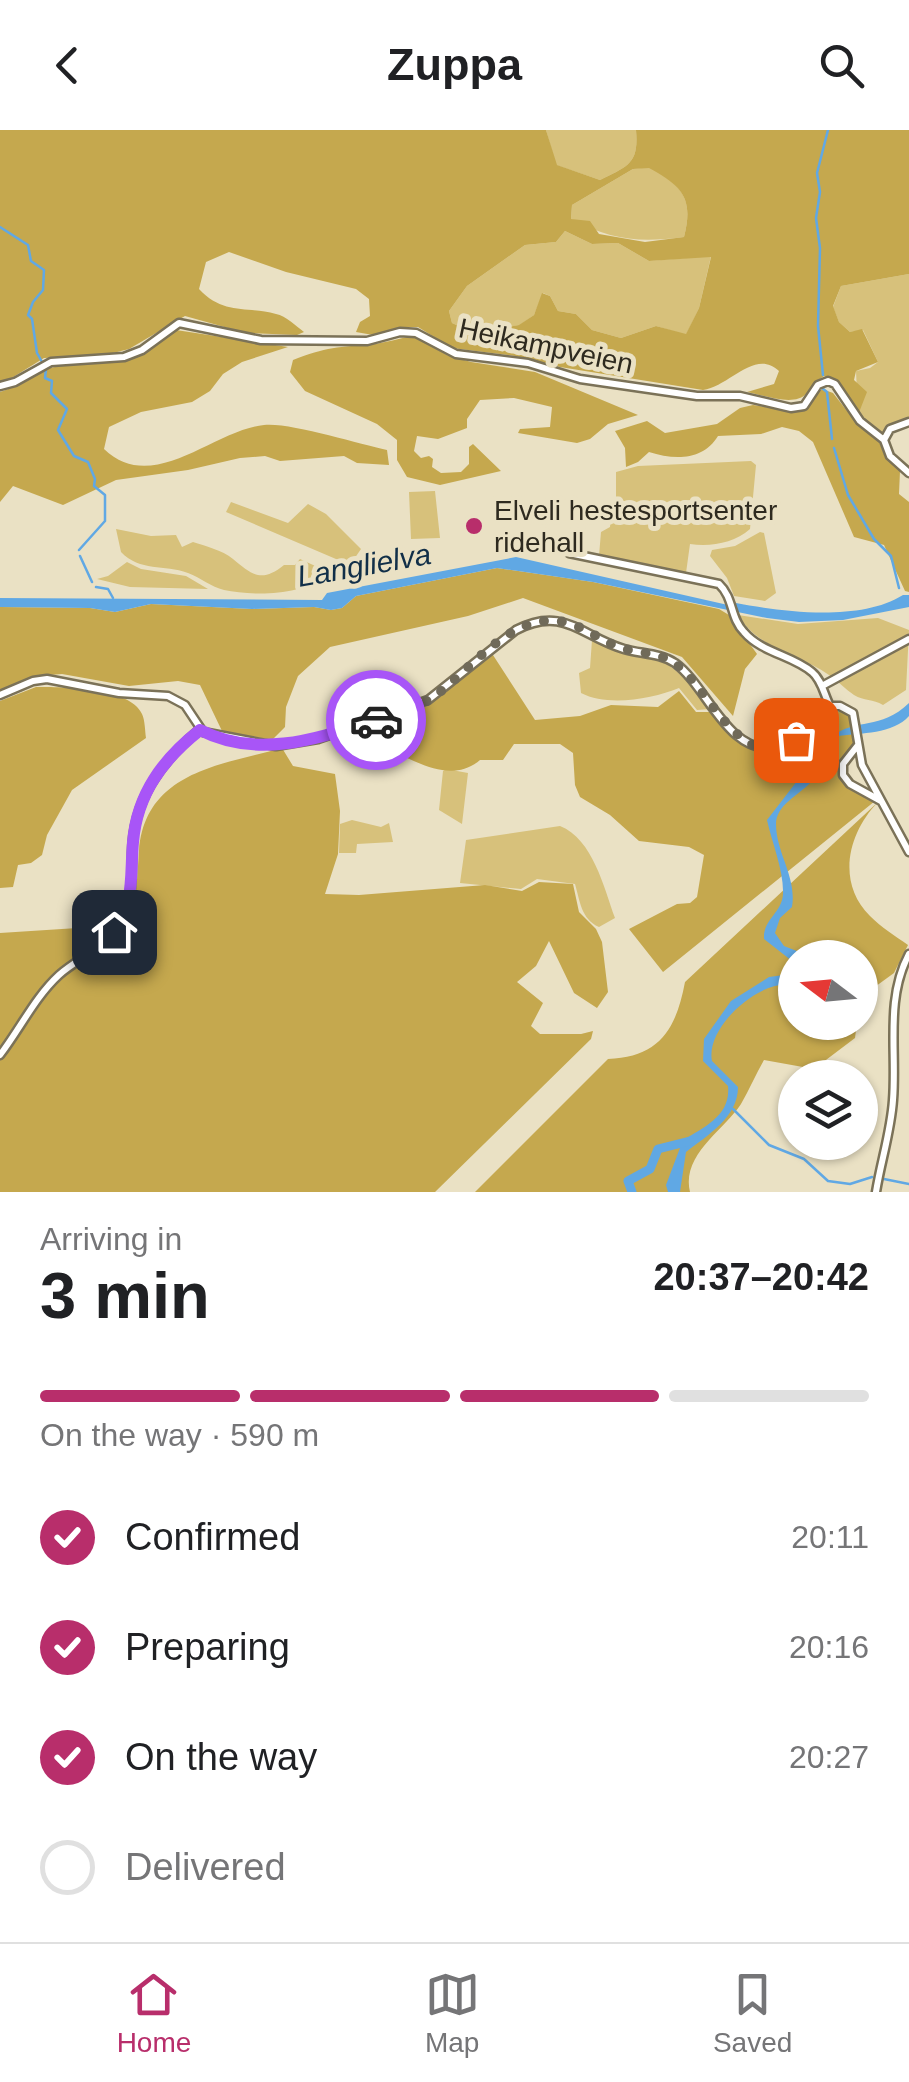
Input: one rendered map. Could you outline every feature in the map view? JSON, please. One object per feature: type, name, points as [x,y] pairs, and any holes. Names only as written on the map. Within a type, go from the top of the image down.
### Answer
[{"type":"street","name":"Heikampveien","points":[[0,386],[50,362],[124,357],[142,350],[179,323],[261,340],[367,341],[411,332],[456,354],[535,364],[580,379],[684,394],[735,395],[791,408],[804,406],[818,384],[828,381],[835,384],[860,420],[884,440]]},
{"type":"street","points":[[909,422],[890,430],[884,440],[890,456],[909,473]]},
{"type":"street","points":[[569,553],[706,579],[723,587],[747,636],[808,669],[822,686],[830,706]]},
{"type":"street","points":[[0,696],[47,679],[164,696],[186,704],[200,730],[261,745],[292,745],[421,704],[516,630],[546,621],[566,622],[618,647],[673,662],[689,676],[728,726],[759,746],[777,748],[793,743],[830,706]]},
{"type":"street","points":[[822,686],[909,639]]},
{"type":"street","points":[[830,706],[851,712],[856,721],[864,768],[909,852]]},
{"type":"street","points":[[0,1055],[54,980],[118,928],[130,900],[134,828],[146,791],[167,760],[200,730]]},
{"type":"street","points":[[859,742],[843,764],[842,773],[850,784],[882,802]]},
{"type":"street","points":[[876,1192],[893,1106],[895,1000],[899,976],[909,954]]},
{"type":"shaded area","points":[[0,130],[546,130],[557,165],[600,180],[630,162],[636,150],[636,130],[909,130],[909,274],[841,286],[833,306],[839,322],[850,332],[862,329],[878,362],[856,371],[854,380],[867,392],[858,415],[832,379],[824,376],[794,400],[747,392],[774,384],[779,371],[770,365],[752,366],[703,390],[452,348],[418,327],[373,335],[356,332],[360,322],[370,316],[369,299],[356,289],[286,272],[229,252],[206,262],[199,289],[226,306],[280,315],[304,332],[246,333],[185,316],[129,349],[101,356],[44,358],[0,381]],"holes":[[[649,168],[683,195],[687,212],[684,237],[645,242],[599,234],[590,221],[571,219],[572,205],[633,169]],[[565,231],[592,244],[618,243],[649,261],[711,257],[699,308],[686,334],[656,326],[621,338],[592,330],[576,314],[558,311],[550,296],[542,293],[534,315],[519,325],[474,333],[452,323],[449,311],[467,286],[525,245],[556,242]]]},
{"type":"shaded area","points":[[546,130],[636,130],[636,150],[624,167],[600,180],[556,165]]},
{"type":"shaded area","points":[[650,167],[683,194],[687,212],[684,237],[626,238],[599,232],[571,219],[572,205],[633,169]]},
{"type":"shaded area","points":[[565,231],[592,244],[618,243],[649,261],[711,256],[699,308],[686,335],[656,326],[621,338],[592,330],[576,314],[558,311],[550,296],[543,293],[534,315],[520,325],[474,333],[452,323],[449,311],[467,286],[525,245],[556,242]]},
{"type":"shaded area","points":[[909,274],[909,418],[882,435],[858,415],[856,371],[878,362],[863,330],[850,332],[839,322],[833,307],[841,286]]},
{"type":"shaded area","points":[[176,330],[288,347],[242,362],[192,402],[141,412],[109,427],[104,449],[123,462],[143,466],[163,463],[244,429],[275,425],[387,450],[389,465],[357,463],[344,456],[280,461],[265,456],[240,458],[116,480],[63,505],[13,486],[0,502],[0,392],[50,368],[128,357]]},
{"type":"shaded area","points":[[413,336],[447,355],[535,372],[638,415],[608,424],[590,439],[577,443],[518,433],[520,429],[550,427],[552,407],[514,398],[480,400],[467,419],[467,428],[438,439],[417,436],[414,451],[421,458],[433,459],[432,467],[441,473],[461,472],[469,464],[469,447],[473,444],[501,471],[440,485],[407,477],[397,460],[397,440],[377,424],[305,391],[290,372],[293,360],[314,352]]},
{"type":"shaded area","points":[[822,389],[833,393],[858,425],[879,441],[885,457],[900,471],[899,494],[909,502],[909,592],[905,591],[884,545],[854,537],[813,442],[799,431],[782,427],[761,434],[718,436],[696,454],[678,457],[649,452],[626,467],[625,448],[615,431],[647,421],[665,433],[717,424],[740,408],[753,405],[796,412],[806,408]]},
{"type":"shaded area","points":[[751,461],[756,465],[750,529],[722,543],[690,544],[686,573],[599,556],[601,532],[610,527],[611,517],[616,513],[616,472],[638,466]]},
{"type":"shaded area","points":[[435,491],[440,538],[411,539],[409,492]]},
{"type":"shaded area","points":[[231,502],[288,523],[308,504],[326,514],[361,549],[350,565],[226,512]]},
{"type":"shaded area","points":[[116,529],[151,536],[176,535],[182,547],[193,542],[213,549],[257,575],[295,565],[300,559],[324,570],[324,576],[315,583],[277,593],[224,590],[179,570],[144,565],[128,558],[121,552]]},
{"type":"shaded area","points":[[764,533],[776,593],[765,601],[734,596],[727,578],[710,556],[712,550],[735,546]]},
{"type":"shaded area","points":[[127,562],[141,569],[186,576],[208,589],[130,587],[97,579]]},
{"type":"shaded area","points":[[497,568],[593,582],[719,609],[729,615],[757,654],[745,669],[733,716],[682,657],[523,598],[468,616],[330,647],[298,676],[286,707],[285,727],[272,740],[222,731],[200,685],[178,681],[129,686],[62,674],[37,676],[0,690],[0,607],[115,612],[151,604],[331,610],[342,608],[356,596]]},
{"type":"shaded area","points":[[738,615],[798,624],[878,618],[909,630],[906,690],[883,705],[858,697],[817,668],[756,636]]},
{"type":"shaded area","points":[[592,640],[631,648],[660,660],[685,679],[710,709],[697,710],[679,688],[630,700],[604,700],[581,693],[579,673],[590,668]]},
{"type":"shaded area","points":[[491,652],[535,720],[580,716],[611,705],[658,707],[679,691],[696,712],[711,712],[744,741],[762,748],[786,750],[831,712],[843,711],[852,718],[855,743],[842,759],[839,772],[847,784],[875,801],[663,972],[629,929],[697,897],[704,855],[689,847],[639,841],[610,815],[580,797],[575,785],[573,753],[560,744],[514,744],[503,760],[480,760],[470,767],[448,771],[425,766],[393,751],[391,719],[427,706]]},
{"type":"shaded area","points":[[36,687],[94,690],[124,698],[142,714],[146,738],[72,790],[47,835],[42,855],[31,863],[18,865],[13,887],[0,888],[0,701]]},
{"type":"shaded area","points":[[282,748],[293,766],[335,774],[340,811],[338,854],[325,894],[485,885],[522,891],[539,882],[573,884],[579,912],[596,929],[602,942],[608,992],[597,1008],[574,993],[549,941],[536,966],[517,982],[543,1003],[531,1026],[540,1034],[593,1031],[591,1039],[435,1192],[0,1192],[0,933],[124,925],[134,898],[144,825],[155,804],[190,776]]},
{"type":"shaded area","points":[[446,769],[468,773],[462,824],[439,810]]},
{"type":"shaded area","points":[[878,802],[853,843],[850,873],[859,903],[883,928],[908,945],[894,973],[878,985],[878,940],[778,940],[778,1040],[852,1040],[826,1060],[764,1060],[741,1104],[698,1155],[689,1179],[690,1192],[475,1192],[608,1059],[640,1053],[662,1038],[676,1014],[685,982]]},
{"type":"shaded area","points":[[352,820],[381,827],[389,823],[393,842],[357,844],[356,853],[339,853],[340,824]]},
{"type":"shaded area","points":[[560,826],[571,832],[589,853],[615,918],[599,927],[593,924],[582,909],[575,884],[537,879],[521,889],[460,883],[466,840]]},
{"type":"water","points":[[516,557],[728,605],[844,612],[909,595],[909,607],[843,620],[799,622],[593,582],[497,568],[356,596],[342,608],[331,610],[151,604],[115,612],[0,607],[0,598],[322,600],[327,593]]},
{"type":"water","points":[[909,703],[909,716],[894,726],[838,736],[814,778],[777,817],[779,845],[793,896],[792,907],[780,918],[775,933],[780,940],[778,950],[764,939],[766,926],[783,894],[767,820],[831,737],[898,712]]},
{"type":"water","points":[[778,976],[778,986],[738,1007],[717,1034],[712,1061],[738,1087],[737,1098],[720,1124],[686,1152],[680,1192],[668,1192],[666,1185],[683,1140],[715,1119],[728,1096],[728,1086],[703,1061],[704,1039],[731,1001],[769,977]]},
{"type":"waterway","points":[[823,375],[816,218],[820,192],[817,173],[828,130]]},
{"type":"waterway","points":[[0,227],[28,245],[31,261],[44,270],[43,290],[28,315],[37,353],[46,369],[45,378],[52,381],[51,393],[67,409],[58,430],[74,456],[88,462],[94,486],[105,495],[105,521],[79,550]]},
{"type":"waterway","points":[[822,388],[827,392],[832,439]]},
{"type":"waterway","points":[[834,448],[848,495],[874,539],[891,556],[899,588]]},
{"type":"waterway","points":[[80,556],[92,582]]},
{"type":"waterway","points":[[96,587],[108,589],[113,598]]},
{"type":"waterway","points":[[733,1109],[769,1145],[804,1159],[828,1181],[850,1184],[872,1177]]},
{"type":"waterway","points":[[632,1192],[628,1181],[650,1169],[658,1149],[690,1141]]},
{"type":"waterway","points":[[884,1179],[909,1184]]},
{"type":"way so far","points":[[376,720],[432,698],[516,630],[540,621],[559,621],[579,626],[618,647],[673,662],[689,676],[720,718],[755,745],[777,748],[796,740]]},
{"type":"place","name":"Elveli hestesportsenter ridehall","points":[[474,526]]},
{"type":"route","points":[[114,932],[130,900],[134,828],[146,791],[159,770],[191,737],[200,730],[230,740],[292,745],[376,720]]},
{"type":"water label","name":"Langlielva","points":[[364,565]]}]
